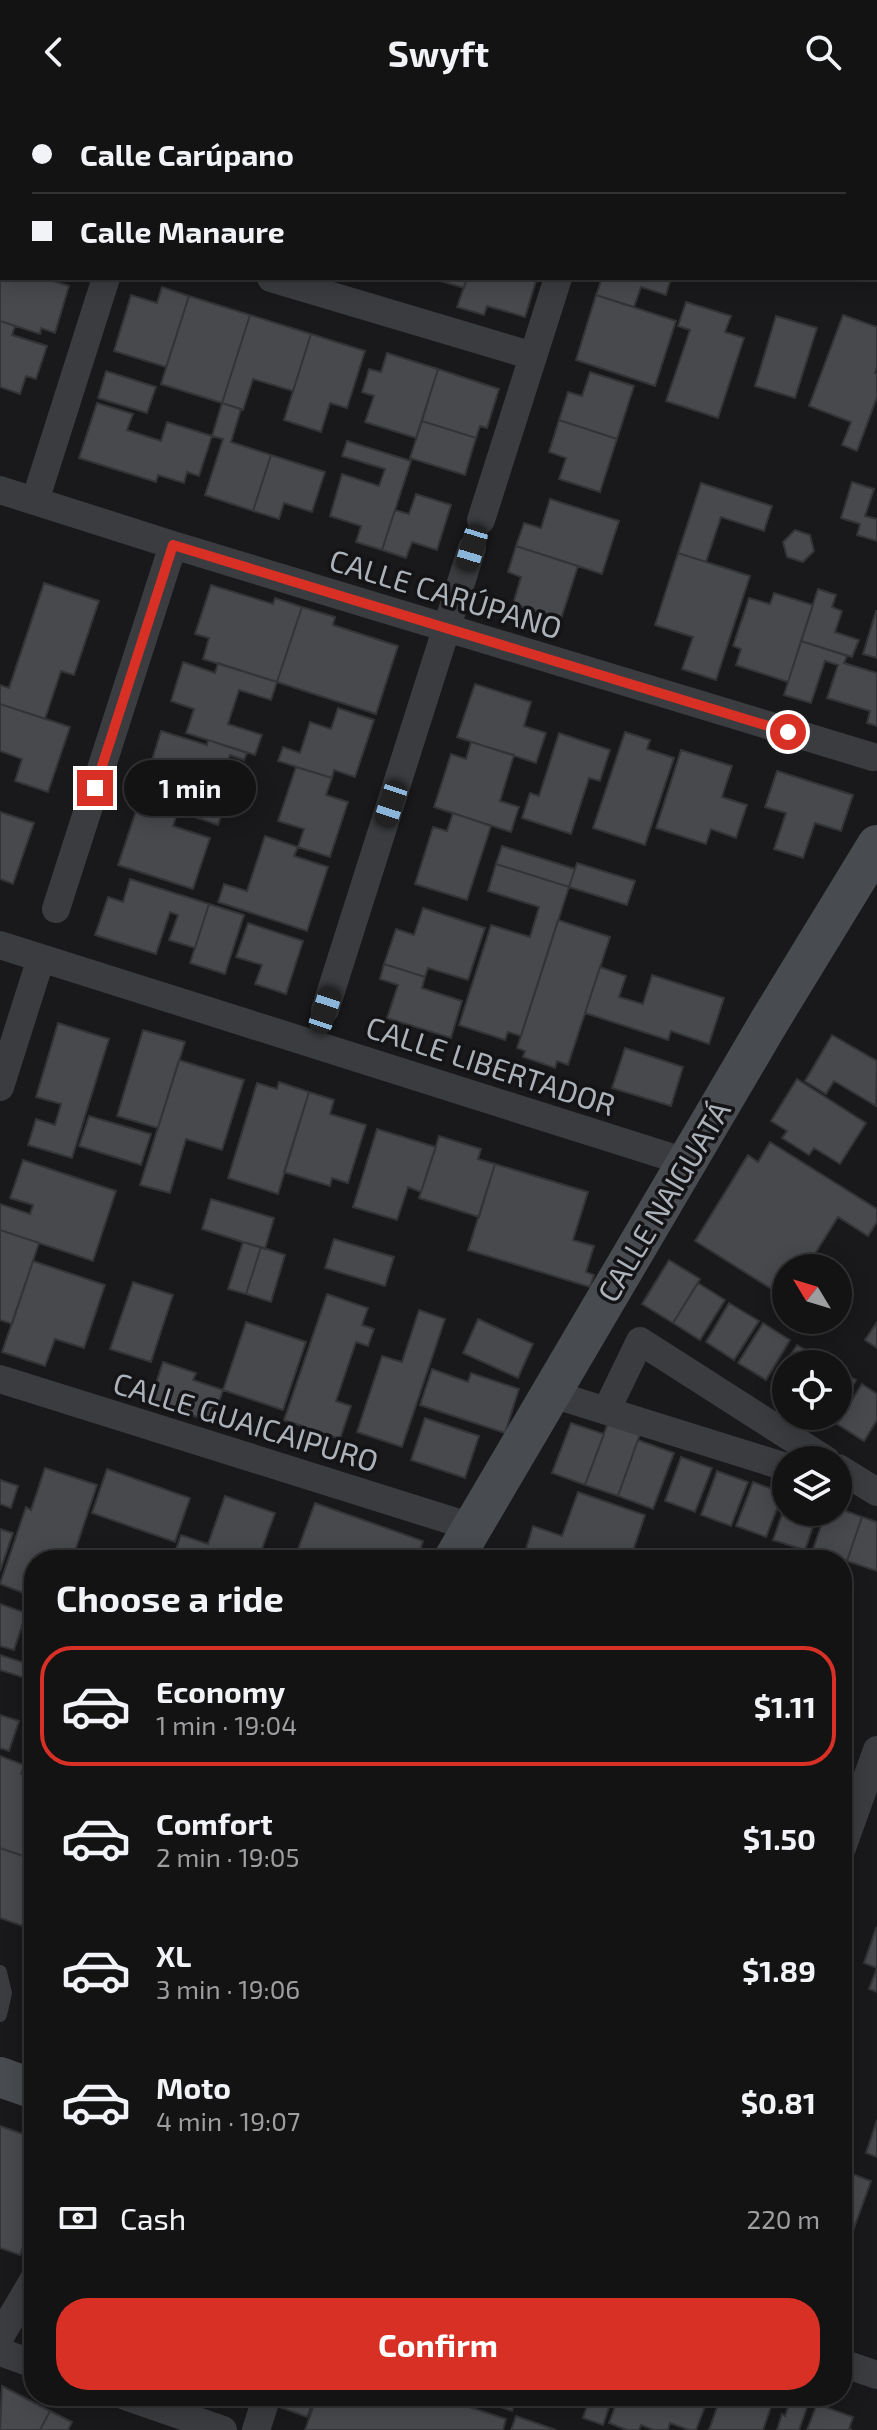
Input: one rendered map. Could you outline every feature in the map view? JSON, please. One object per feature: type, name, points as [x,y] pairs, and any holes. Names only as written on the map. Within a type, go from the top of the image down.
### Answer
[{"type":"street","points":[[35,501],[105,280]]},
{"type":"street","points":[[278,280],[533,356]]},
{"type":"street","points":[[481,520],[557,280]]},
{"type":"street","name":"CALLE CARÚPANO","points":[[0,490],[873,757]]},
{"type":"street","points":[[56,909],[173,545]]},
{"type":"street","points":[[325,1010],[472,548]]},
{"type":"street","name":"CALLE NAIGUATÁ","points":[[462,1543],[877,845]]},
{"type":"street","name":"CALLE LIBERTADOR","points":[[0,945],[686,1162]]},
{"type":"street","points":[[0,1087],[41,958]]},
{"type":"street","points":[[606,1411],[640,1341],[804,1446]]},
{"type":"street","name":"CALLE GUAICAIPURO","points":[[0,1379],[462,1543]]},
{"type":"street","points":[[549,1393],[772,1463]]},
{"type":"street","points":[[852,1477],[877,1494]]},
{"type":"street","points":[[852,1488],[877,1494]]},
{"type":"street","points":[[852,1820],[877,1750]]},
{"type":"street","points":[[0,2077],[24,2085]]},
{"type":"street","points":[[0,2337],[24,2296]]},
{"type":"street","points":[[0,2352],[24,2360]]},
{"type":"street","points":[[852,2366],[877,2375]]},
{"type":"street","points":[[154,2406],[223,2430]]},
{"type":"street","points":[[256,2430],[264,2406]]},
{"type":"lane","points":[[0,1972],[5,1993],[0,2015]]},
{"type":"building","points":[[0,280],[50,280],[69,286],[55,333],[41,328],[40,334],[0,321]]},
{"type":"building","points":[[437,280],[466,280],[464,288]]},
{"type":"building","points":[[466,280],[536,280],[525,317],[487,306],[484,315],[457,307]]},
{"type":"building","points":[[601,280],[670,280],[666,295],[641,287],[634,307],[596,295]]},
{"type":"building","points":[[162,287],[189,296],[166,367],[114,351],[131,295],[157,303]]},
{"type":"building","points":[[596,295],[676,321],[655,386],[576,360]]},
{"type":"building","points":[[189,296],[250,315],[222,403],[161,384]]},
{"type":"building","points":[[686,302],[731,316],[725,332],[744,338],[718,418],[666,401],[690,330],[678,326]]},
{"type":"building","points":[[250,315],[311,334],[293,391],[253,379],[243,410],[222,403]]},
{"type":"building","points":[[843,315],[877,327],[877,397],[857,451],[842,445],[851,422],[809,406]]},
{"type":"building","points":[[776,316],[817,328],[795,398],[755,386]]},
{"type":"building","points":[[0,321],[15,326],[12,335],[47,346],[36,379],[26,376],[20,394],[0,387]]},
{"type":"building","points":[[311,334],[365,351],[347,408],[330,403],[321,432],[284,420]]},
{"type":"building","points":[[387,353],[438,369],[416,438],[365,422],[374,396],[362,392],[369,369],[381,372]]},
{"type":"building","points":[[438,369],[499,389],[487,428],[480,426],[476,438],[422,421]]},
{"type":"building","points":[[106,371],[156,387],[147,413],[98,398]]},
{"type":"building","points":[[590,372],[634,386],[617,439],[559,420],[568,392],[582,396]]},
{"type":"building","points":[[97,403],[133,414],[127,430],[161,441],[167,422],[212,436],[199,476],[187,472],[184,483],[158,475],[156,482],[79,458]]},
{"type":"building","points":[[222,403],[241,409],[231,442],[271,455],[253,511],[205,495],[223,439],[212,436]]},
{"type":"building","points":[[559,420],[617,439],[600,492],[559,479],[566,458],[549,452]]},
{"type":"building","points":[[422,421],[476,438],[465,475],[410,458]]},
{"type":"building","points":[[347,441],[411,461],[382,550],[356,542],[361,526],[330,516],[342,474],[379,486],[385,469],[342,456]]},
{"type":"building","points":[[271,455],[325,472],[312,512],[284,503],[279,519],[253,511]]},
{"type":"building","points":[[852,482],[874,489],[865,516],[877,519],[877,541],[857,535],[860,524],[841,518]]},
{"type":"building","points":[[701,483],[772,506],[764,531],[721,517],[706,562],[678,553]]},
{"type":"building","points":[[416,494],[451,505],[437,550],[412,542],[406,558],[382,550],[395,510],[409,514]]},
{"type":"building","points":[[550,499],[619,521],[602,574],[516,546],[524,523],[541,528]]},
{"type":"building","points":[[795,530],[810,535],[814,551],[803,562],[787,557],[783,542]]},
{"type":"building","points":[[516,546],[578,566],[561,619],[513,604],[521,577],[508,572]]},
{"type":"building","points":[[678,553],[750,576],[716,680],[682,669],[693,637],[655,625]]},
{"type":"building","points":[[44,583],[99,601],[74,675],[61,671],[45,719],[0,704],[0,685],[9,688]]},
{"type":"building","points":[[211,585],[273,604],[275,598],[302,607],[277,682],[203,659],[209,638],[195,634]]},
{"type":"building","points":[[818,589],[836,595],[832,607],[842,611],[835,632],[859,640],[852,657],[801,641]]},
{"type":"building","points":[[774,593],[813,605],[788,682],[736,665],[741,649],[733,646],[749,598],[770,604]]},
{"type":"building","points":[[302,607],[335,617],[333,625],[398,646],[376,714],[277,682]]},
{"type":"building","points":[[877,611],[877,658],[863,654]]},
{"type":"building","points":[[801,641],[847,656],[844,663],[877,673],[877,726],[867,723],[870,711],[827,698],[838,665],[825,661],[811,703],[784,695]]},
{"type":"building","points":[[183,662],[215,673],[218,663],[277,682],[271,700],[239,690],[228,724],[262,735],[255,755],[186,733],[194,709],[171,701]]},
{"type":"building","points":[[475,684],[531,702],[524,726],[546,733],[536,763],[457,737]]},
{"type":"building","points":[[0,704],[70,727],[48,792],[15,781],[22,759],[0,751]]},
{"type":"building","points":[[338,708],[374,720],[355,777],[334,770],[332,778],[278,761],[283,747],[300,753],[310,722],[331,729]]},
{"type":"building","points":[[161,731],[207,745],[208,740],[247,753],[244,760],[230,755],[219,788],[229,791],[218,825],[192,816],[202,784],[184,778],[177,801],[143,789]]},
{"type":"building","points":[[625,732],[650,740],[647,749],[674,758],[645,845],[593,828]]},
{"type":"building","points":[[559,733],[610,750],[600,781],[589,778],[571,834],[522,818],[530,793],[539,796]]},
{"type":"building","points":[[471,742],[514,755],[500,801],[519,807],[511,832],[434,807],[451,754],[466,759]]},
{"type":"building","points":[[681,750],[732,766],[722,797],[747,805],[736,838],[711,829],[706,844],[656,828]]},
{"type":"building","points":[[296,767],[332,778],[326,795],[348,802],[330,857],[298,847],[304,829],[278,821]]},
{"type":"building","points":[[777,771],[853,795],[841,831],[815,823],[803,858],[774,849],[786,813],[765,807]]},
{"type":"building","points":[[140,799],[178,811],[173,826],[210,838],[193,889],[118,865]]},
{"type":"building","points":[[0,812],[34,823],[13,884],[0,879]]},
{"type":"building","points":[[453,813],[491,826],[467,900],[415,884],[433,827],[447,831]]},
{"type":"building","points":[[265,836],[298,847],[294,856],[328,867],[307,931],[218,902],[224,884],[247,891]]},
{"type":"building","points":[[502,846],[575,869],[569,887],[496,864]]},
{"type":"building","points":[[577,863],[635,881],[627,905],[569,887]]},
{"type":"building","points":[[496,864],[569,887],[521,1036],[508,1032],[505,1040],[459,1025],[491,925],[530,937],[539,907],[488,891]]},
{"type":"building","points":[[130,879],[209,904],[195,948],[169,940],[178,915],[170,912],[156,954],[95,935],[108,897],[123,902]]},
{"type":"building","points":[[209,904],[244,915],[225,974],[190,963]]},
{"type":"building","points":[[423,908],[485,928],[468,980],[428,968],[425,977],[384,964],[396,929],[414,935]]},
{"type":"building","points":[[558,920],[610,937],[568,1065],[557,1061],[555,1068],[523,1057],[525,1051],[517,1048]]},
{"type":"building","points":[[248,923],[303,941],[286,994],[255,984],[262,965],[236,957]]},
{"type":"building","points":[[384,964],[425,977],[422,988],[462,1001],[451,1038],[387,1018],[398,985],[380,979]]},
{"type":"building","points":[[600,967],[626,976],[619,997],[643,1004],[652,975],[724,998],[709,1044],[671,1031],[668,1040],[585,1013]]},
{"type":"building","points":[[58,1023],[109,1039],[72,1158],[28,1145],[36,1119],[55,1125],[61,1104],[36,1097]]},
{"type":"building","points":[[143,1030],[185,1042],[158,1128],[117,1116]]},
{"type":"building","points":[[832,1035],[877,1061],[876,1106],[834,1081],[826,1094],[805,1081]]},
{"type":"building","points":[[625,1048],[683,1067],[671,1106],[612,1088]]},
{"type":"building","points":[[179,1060],[244,1080],[222,1150],[186,1139],[170,1193],[140,1185]]},
{"type":"building","points":[[797,1079],[866,1123],[840,1164],[814,1148],[809,1155],[782,1138],[787,1131],[771,1121]]},
{"type":"building","points":[[279,1082],[309,1092],[278,1194],[228,1178],[257,1083],[277,1089]]},
{"type":"building","points":[[309,1092],[334,1100],[330,1114],[366,1125],[348,1183],[332,1178],[330,1186],[284,1172]]},
{"type":"building","points":[[89,1116],[151,1134],[141,1165],[79,1146]]},
{"type":"building","points":[[377,1129],[436,1147],[421,1192],[408,1187],[397,1220],[353,1207]]},
{"type":"building","points":[[439,1136],[481,1149],[478,1159],[495,1164],[479,1217],[419,1198]]},
{"type":"building","points":[[770,1142],[877,1209],[877,1222],[868,1236],[838,1217],[815,1254],[772,1254],[772,1289],[695,1241],[748,1155],[758,1162]]},
{"type":"building","points":[[23,1160],[116,1191],[93,1261],[0,1230],[0,1204],[30,1214],[33,1205],[10,1198]]},
{"type":"building","points":[[495,1164],[588,1192],[573,1240],[594,1246],[586,1272],[594,1275],[590,1287],[468,1250]]},
{"type":"building","points":[[211,1199],[274,1218],[265,1249],[202,1229]]},
{"type":"building","points":[[0,1230],[39,1243],[12,1324],[0,1320]]},
{"type":"building","points":[[334,1239],[394,1257],[385,1286],[325,1268]]},
{"type":"building","points":[[243,1242],[261,1247],[246,1294],[228,1289]]},
{"type":"building","points":[[261,1247],[285,1255],[271,1302],[246,1294]]},
{"type":"building","points":[[669,1260],[700,1279],[673,1323],[642,1304]]},
{"type":"building","points":[[33,1261],[105,1285],[84,1348],[55,1339],[45,1366],[2,1352]]},
{"type":"building","points":[[133,1282],[173,1295],[151,1362],[110,1349]]},
{"type":"building","points":[[698,1283],[725,1300],[700,1340],[673,1323]]},
{"type":"building","points":[[327,1294],[368,1308],[362,1325],[374,1329],[368,1346],[356,1342],[336,1401],[351,1406],[340,1439],[284,1420]]},
{"type":"building","points":[[729,1303],[759,1321],[734,1360],[706,1342]]},
{"type":"building","points":[[419,1310],[445,1319],[402,1447],[357,1432],[382,1356],[402,1362]]},
{"type":"building","points":[[478,1319],[533,1344],[518,1378],[463,1353]]},
{"type":"building","points":[[246,1322],[306,1342],[283,1410],[223,1390]]},
{"type":"building","points":[[877,1322],[877,1348],[865,1340]]},
{"type":"building","points":[[763,1323],[772,1329],[772,1334],[780,1334],[790,1340],[784,1350],[772,1350],[772,1370],[766,1380],[738,1363]]},
{"type":"building","points":[[163,1362],[196,1373],[193,1380],[223,1390],[212,1422],[150,1401]]},
{"type":"building","points":[[432,1369],[468,1382],[471,1373],[519,1389],[505,1433],[420,1405]]},
{"type":"building","points":[[862,1384],[877,1394],[877,1420],[864,1441],[847,1430],[852,1430],[852,1400]]},
{"type":"building","points":[[425,1418],[479,1436],[465,1478],[411,1460]]},
{"type":"building","points":[[609,1420],[641,1431],[618,1496],[585,1485]]},
{"type":"building","points":[[571,1423],[604,1434],[585,1485],[552,1473]]},
{"type":"building","points":[[638,1440],[674,1453],[653,1509],[618,1496]]},
{"type":"building","points":[[681,1457],[712,1468],[695,1512],[665,1501]]},
{"type":"building","points":[[45,1468],[97,1485],[75,1550],[24,1550],[24,1593],[0,1584],[26,1507],[31,1510]]},
{"type":"building","points":[[107,1469],[190,1498],[175,1542],[92,1513]]},
{"type":"building","points":[[717,1471],[748,1482],[731,1526],[701,1515]]},
{"type":"building","points":[[0,1480],[18,1486],[11,1508],[0,1504]]},
{"type":"building","points":[[753,1482],[772,1489],[772,1521],[766,1537],[736,1526]]},
{"type":"building","points":[[578,1492],[645,1515],[633,1550],[526,1549],[533,1526],[562,1536]]},
{"type":"building","points":[[225,1496],[275,1513],[262,1550],[176,1550],[181,1535],[208,1544]]},
{"type":"building","points":[[315,1503],[423,1541],[420,1550],[298,1550]]},
{"type":"building","points":[[852,1513],[862,1517],[851,1550],[813,1549],[821,1526],[852,1526]]},
{"type":"building","points":[[862,1517],[877,1522],[877,1571],[852,1563],[851,1550]]},
{"type":"building","points":[[778,1526],[813,1526],[805,1550],[773,1540]]},
{"type":"building","points":[[0,1529],[13,1533],[0,1571]]},
{"type":"building","points":[[0,1604],[24,1612],[24,1619],[14,1650],[0,1646]]},
{"type":"building","points":[[0,1655],[24,1663],[24,1678],[0,1670]]},
{"type":"building","points":[[0,1715],[19,1721],[9,1751],[0,1748]]},
{"type":"building","points":[[0,1756],[24,1765],[21,1774],[24,1775],[24,1852],[23,1856],[0,1848]]},
{"type":"building","points":[[0,1848],[24,1856],[24,1926],[0,1918]]},
{"type":"building","points":[[877,1929],[877,1968],[864,1963]]},
{"type":"building","points":[[877,1968],[877,1992],[869,1989]]},
{"type":"building","points":[[877,2120],[877,2157],[866,2153]]},
{"type":"building","points":[[0,2126],[24,2134],[24,2244],[20,2255],[0,2248]]},
{"type":"building","points":[[852,2174],[871,2181],[852,2234]]},
{"type":"building","points":[[2,2386],[24,2397],[24,2406],[40,2406],[50,2411],[40,2430],[0,2430]]},
{"type":"building","points":[[277,2406],[311,2406],[307,2417]]},
{"type":"building","points":[[313,2406],[466,2406],[506,2419],[503,2430],[305,2430]]},
{"type":"building","points":[[498,2406],[514,2406],[512,2411]]},
{"type":"building","points":[[587,2406],[610,2406],[603,2425],[583,2418]]},
{"type":"building","points":[[615,2406],[705,2406],[696,2430],[670,2423],[668,2430],[654,2430],[641,2425],[639,2430],[627,2430],[609,2423]]},
{"type":"building","points":[[717,2406],[771,2406],[763,2430],[709,2430]]},
{"type":"building","points":[[788,2406],[807,2406],[799,2430],[777,2430],[782,2414],[785,2416]]},
{"type":"building","points":[[816,2406],[853,2417],[849,2429],[852,2430],[807,2430]]},
{"type":"building","points":[[50,2411],[72,2422],[68,2430],[40,2430]]},
{"type":"building","points":[[516,2416],[556,2430],[511,2430]]},
{"type":"route","points":[[95,788],[173,545],[788,732]]}]
